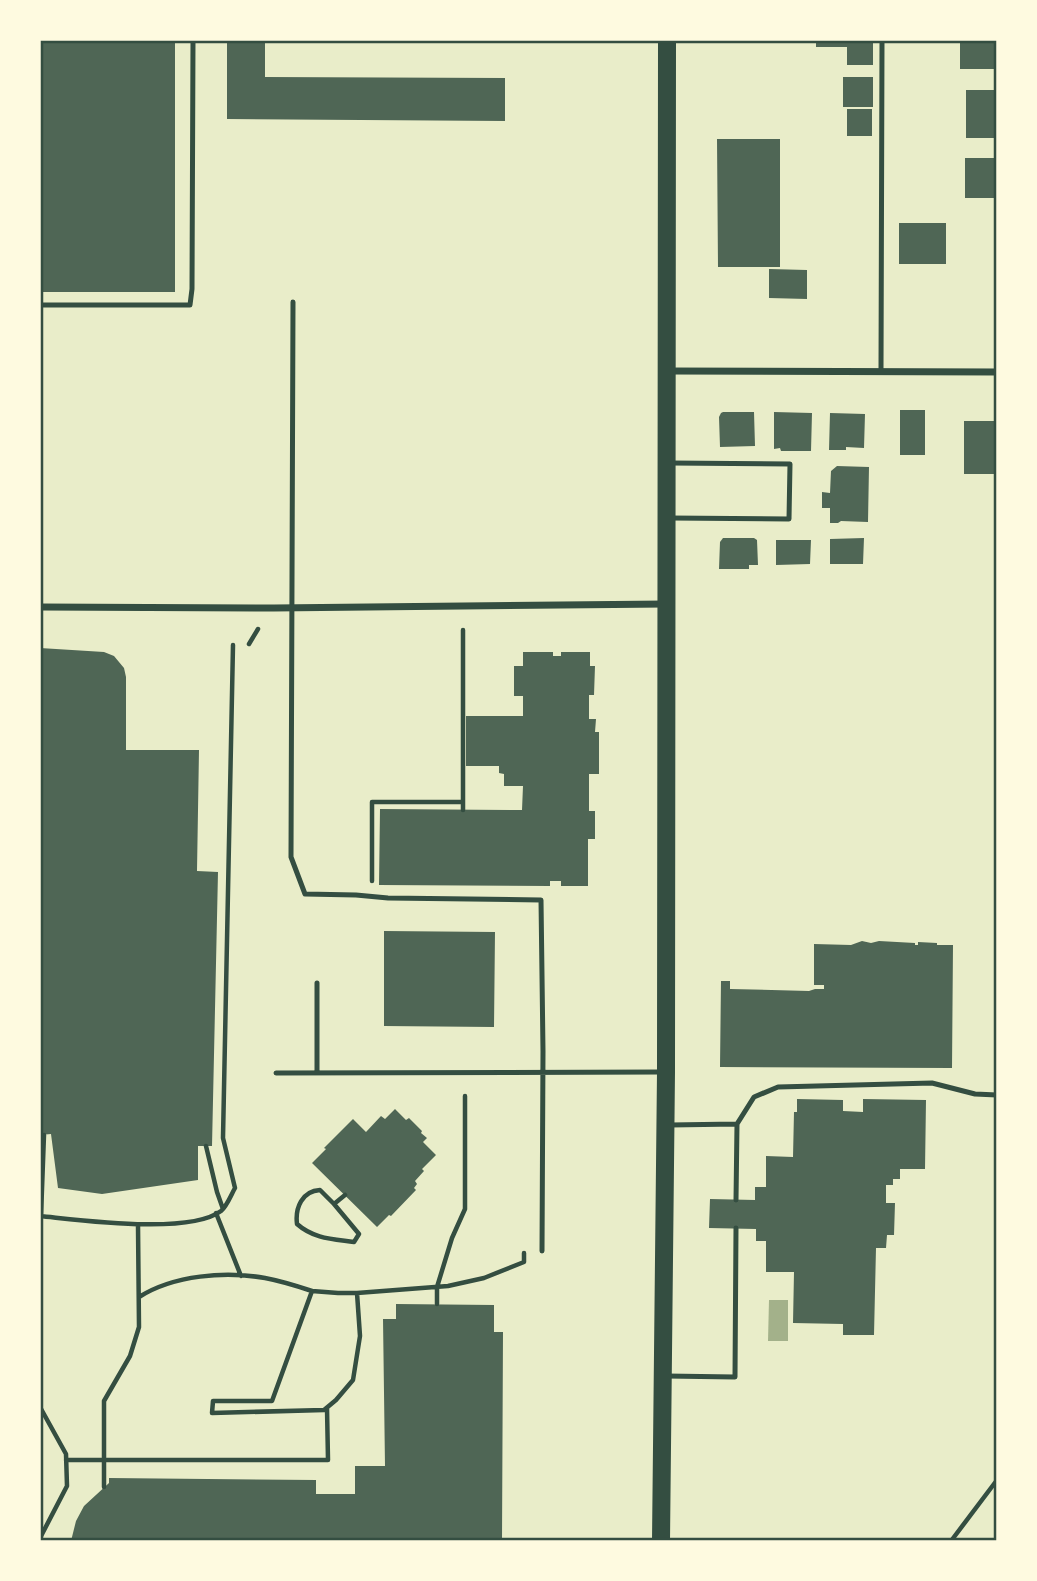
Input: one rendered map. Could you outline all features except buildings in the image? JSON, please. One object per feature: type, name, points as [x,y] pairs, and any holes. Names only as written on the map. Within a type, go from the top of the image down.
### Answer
[{"type":"main road","points":[[661,1541],[666,1072],[667,40]]},
{"type":"street","points":[[667,371],[997,372]]},
{"type":"street","points":[[40,607],[293,608],[666,604]]},
{"type":"lane","points":[[40,305],[190,305],[193,40]]},
{"type":"lane","points":[[881,371],[882,40]]},
{"type":"lane","points":[[293,302],[291,857],[305,894],[541,900],[542,1251]]},
{"type":"lane","points":[[667,463],[790,464],[789,519],[667,518]]},
{"type":"lane","points":[[317,982],[317,1073]]},
{"type":"lane","points":[[276,1073],[666,1072]]},
{"type":"lane","points":[[736,1200],[737,1124],[754,1097],[778,1087],[933,1083],[975,1094],[997,1095]]},
{"type":"lane","points":[[665,1125],[737,1124]]},
{"type":"lane","points":[[663,1376],[735,1377],[736,1228]]},
{"type":"path","points":[[249,645],[258,629]]},
{"type":"path","points":[[463,630],[463,810]]},
{"type":"path","points":[[44,1135],[40,1216],[138,1225],[200,1221],[223,1210],[235,1188],[223,1139],[233,645]]},
{"type":"path","points":[[372,897],[372,802],[463,802]]},
{"type":"path","points":[[437,1304],[437,1287],[452,1238],[465,1209],[465,1096]]},
{"type":"path","points":[[206,1146],[223,1210]]},
{"type":"path","points":[[320,1190],[334,1204],[359,1234],[354,1242],[328,1240],[305,1232],[297,1224],[296,1214],[302,1198],[313,1191],[320,1190]]},
{"type":"path","points":[[334,1204],[345,1195]]},
{"type":"path","points":[[216,1213],[241,1276]]},
{"type":"path","points":[[104,1487],[104,1401],[130,1356],[139,1327],[138,1225]]},
{"type":"path","points":[[139,1297],[169,1283],[224,1274],[265,1278],[313,1291],[338,1293],[448,1286],[484,1278],[524,1262],[524,1249]]},
{"type":"path","points":[[313,1291],[272,1401],[213,1401],[212,1413],[324,1409],[336,1401],[353,1380],[360,1336],[357,1293]]},
{"type":"path","points":[[40,1407],[66,1454],[67,1486],[41,1537]]},
{"type":"path","points":[[66,1460],[328,1460],[327,1407]]},
{"type":"path","points":[[951,1541],[997,1480]]},
{"type":"shaded area","points":[[769,1300],[788,1300],[788,1341],[768,1341]]}]
